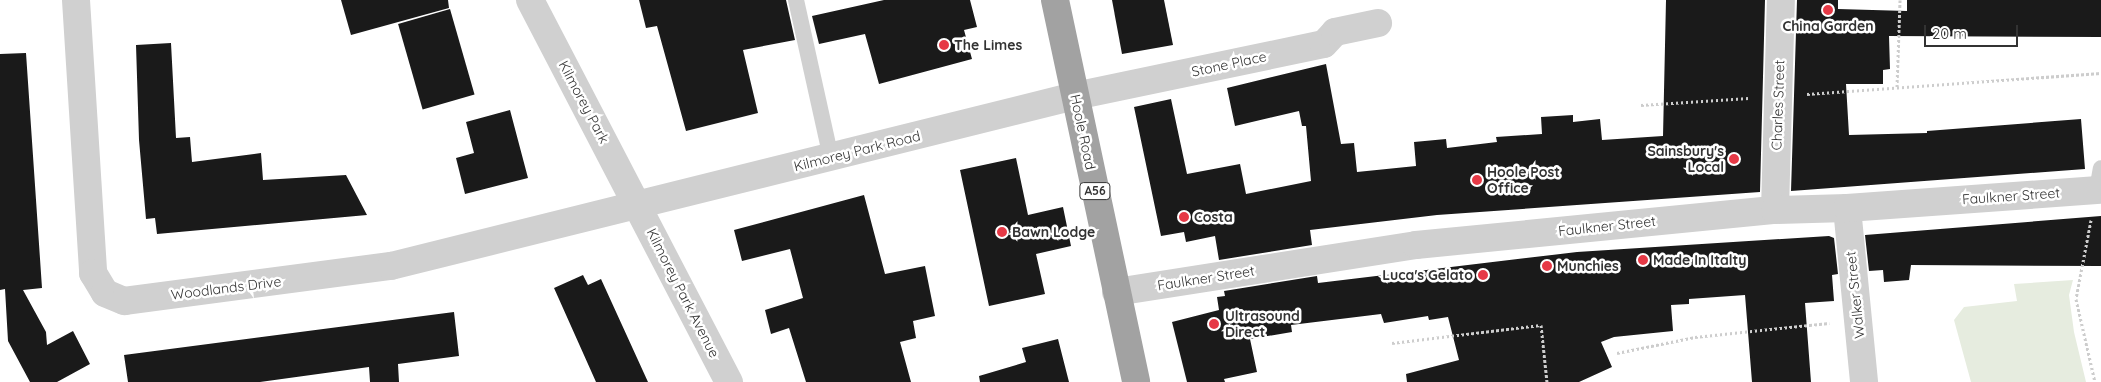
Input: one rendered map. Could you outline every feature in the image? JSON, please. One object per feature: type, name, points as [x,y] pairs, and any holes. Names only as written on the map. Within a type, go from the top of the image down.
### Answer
[{"type":"highway","name":"Hoole Road","points":[[1055,0],[1136,382]]},
{"type":"street","name":"Woodlands Drive","points":[[76,0],[93,273],[106,294],[124,301],[391,266],[638,204]]},
{"type":"street","name":"Kilmorey Park","points":[[530,0],[638,204]]},
{"type":"street","name":"Charles Street","points":[[1775,210],[1781,0]]},
{"type":"street","name":"Stone Place","points":[[1075,96],[1324,44],[1335,32],[1378,23]]},
{"type":"street","name":"Kilmorey Park Road","points":[[638,204],[831,158],[1075,96]]},
{"type":"street","name":"Faulkner Street","points":[[1116,292],[1416,245],[1775,210],[1847,208],[2100,183]]},
{"type":"street","name":"Kilmorey Park Avenue","points":[[638,204],[730,382]]},
{"type":"street","name":"Walker Street","points":[[1847,208],[1864,382]]},
{"type":"lane","points":[[796,0],[831,158]]},
{"type":"path","points":[[1897,87],[1900,0]]},
{"type":"path","points":[[1641,105],[2101,73]]},
{"type":"path","points":[[2095,382],[2076,299],[2100,183]]},
{"type":"path","points":[[1617,353],[1695,337],[1858,320]]},
{"type":"path","points":[[1392,343],[1541,325],[1547,382]]},
{"type":"shaded area","points":[[2073,280],[2069,295],[2074,332],[2086,382],[1971,382],[1954,320],[1964,307],[2017,301],[2014,284]]},
{"type":"building","points":[[341,0],[448,0],[449,8],[351,35]]},
{"type":"building","points":[[639,0],[786,0],[795,40],[743,50],[758,113],[686,131],[657,26],[646,28]]},
{"type":"building","points":[[884,0],[970,0],[977,27],[964,30],[972,59],[879,84],[865,34],[819,44],[812,16]]},
{"type":"building","points":[[1112,0],[1164,0],[1173,45],[1122,54]]},
{"type":"building","points":[[1666,0],[1765,0],[1760,192],[1437,215],[1310,230],[1312,245],[1219,260],[1215,236],[1186,242],[1184,232],[1161,236],[1134,107],[1171,99],[1187,174],[1240,164],[1246,194],[1311,181],[1306,126],[1302,126],[1299,111],[1235,126],[1227,88],[1326,64],[1341,144],[1354,143],[1357,172],[1416,166],[1414,142],[1446,139],[1447,148],[1497,142],[1496,137],[1542,134],[1541,117],[1573,115],[1573,122],[1600,119],[1602,140],[1663,136]]},
{"type":"building","points":[[1797,0],[1838,0],[1838,9],[1907,11],[1907,0],[2101,0],[2101,37],[1889,36],[1890,69],[1883,70],[1883,84],[1846,84],[1849,135],[1927,133],[1927,131],[2081,119],[2085,169],[1791,191]]},
{"type":"building","points":[[450,9],[475,95],[423,109],[398,24]]},
{"type":"building","points":[[171,43],[176,138],[190,137],[192,162],[261,153],[263,180],[346,175],[367,215],[157,234],[155,218],[146,219],[139,140],[136,45]]},
{"type":"building","points":[[26,53],[42,288],[23,290],[46,332],[47,345],[73,331],[90,364],[57,382],[30,382],[8,341],[5,289],[0,290],[0,54]]},
{"type":"building","points":[[510,110],[528,178],[465,194],[456,158],[474,153],[466,122]]},
{"type":"building","name":"Bawn Lodge","points":[[1016,158],[1028,215],[1063,207],[1071,246],[1036,254],[1045,294],[989,306],[960,170]]},
{"type":"building","points":[[864,195],[885,274],[925,266],[935,316],[913,321],[916,338],[900,342],[911,382],[806,382],[789,328],[771,334],[765,310],[803,298],[790,249],[742,261],[734,230]]},
{"type":"building","points":[[2101,216],[2101,266],[1911,265],[1909,280],[1884,282],[1883,270],[1869,271],[1865,235]]},
{"type":"building","points":[[1829,236],[1834,238],[1838,274],[1832,275],[1834,301],[1805,303],[1811,382],[1752,382],[1745,295],[1689,299],[1689,304],[1671,305],[1673,331],[1614,337],[1601,342],[1612,367],[1579,382],[1407,382],[1406,374],[1459,360],[1448,317],[1429,320],[1428,316],[1384,323],[1381,314],[1291,325],[1292,332],[1250,339],[1257,372],[1224,379],[1225,382],[1187,382],[1172,322],[1219,310],[1217,297],[1225,296],[1224,291],[1317,276],[1318,283],[1577,252]]},
{"type":"building","points":[[583,275],[588,285],[601,279],[648,382],[596,382],[554,288]]},
{"type":"building","points":[[454,312],[459,356],[398,364],[399,382],[370,382],[369,367],[260,382],[128,382],[124,355]]},
{"type":"building","points":[[1058,339],[1069,382],[980,382],[979,376],[1026,362],[1022,348]]},
{"type":"place","name":"China Garden","points":[[1828,10]]},
{"type":"place","name":"The Limes","points":[[944,45]]},
{"type":"place","name":"Sainsbury's Local","points":[[1734,159]]},
{"type":"place","name":"Hoole Post Office","points":[[1477,180]]},
{"type":"place","name":"Costa","points":[[1184,217]]},
{"type":"place","name":"Bawn Lodge","points":[[1002,232]]},
{"type":"place","name":"Made In Italty","points":[[1643,260]]},
{"type":"place","name":"Munchies","points":[[1547,266]]},
{"type":"place","name":"Luca's Gelato","points":[[1483,275]]},
{"type":"place","name":"Ultrasound Direct","points":[[1214,324]]}]
